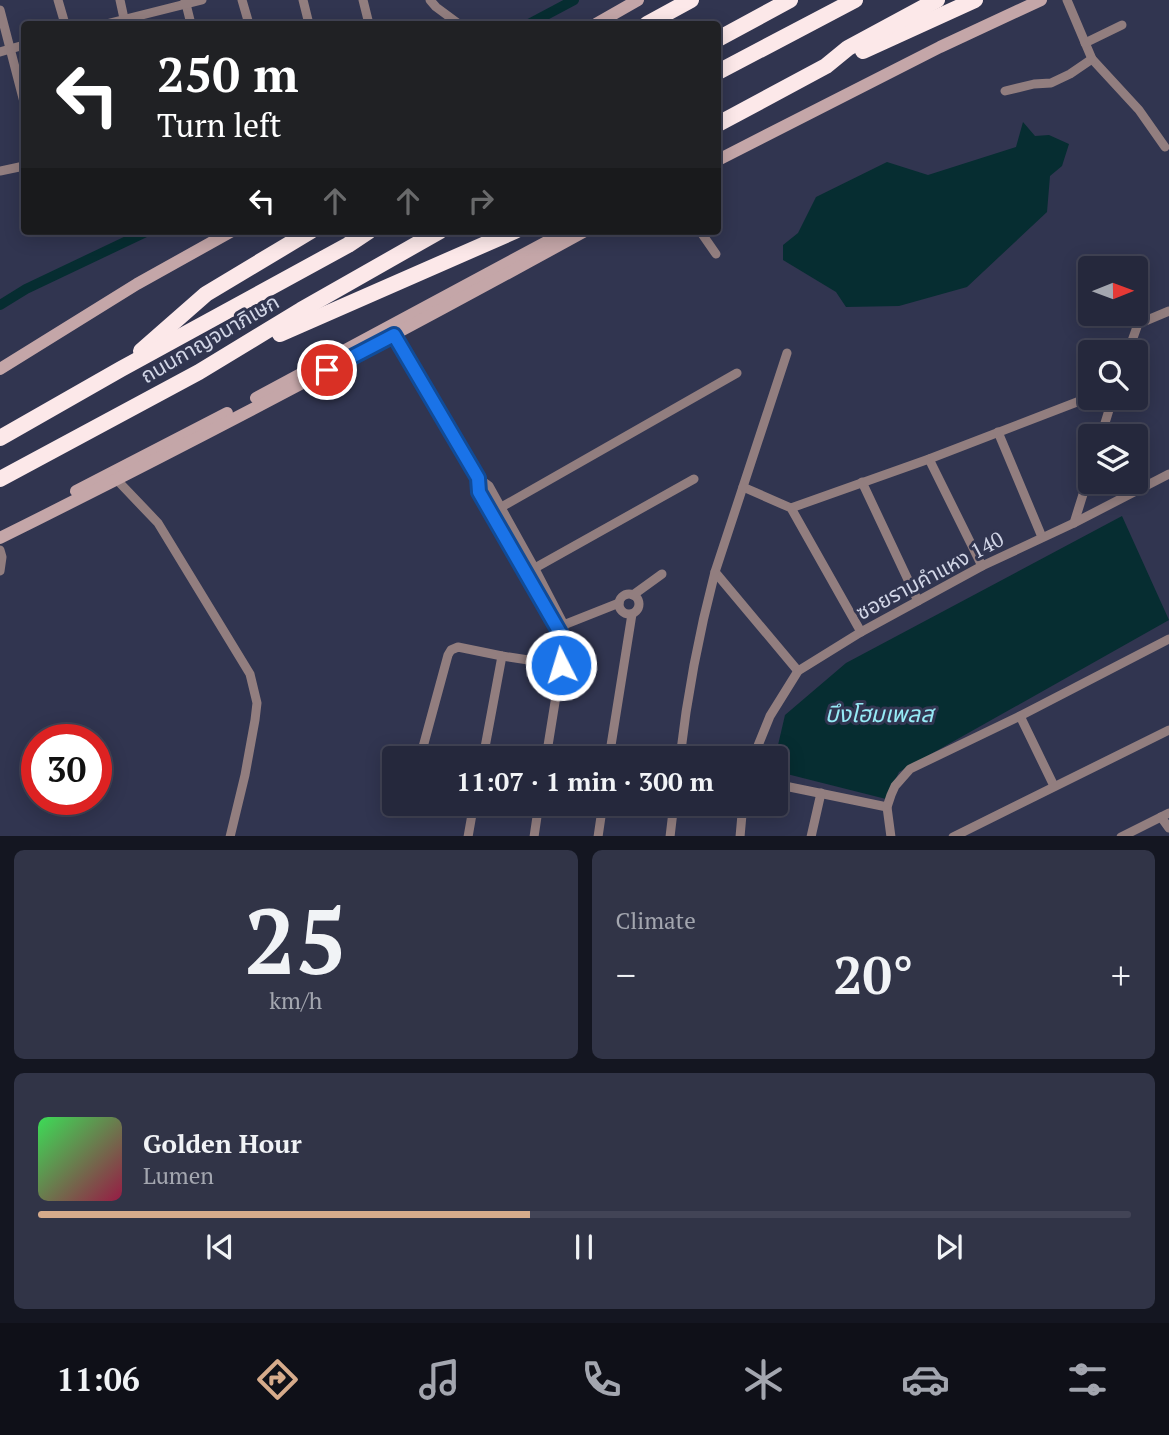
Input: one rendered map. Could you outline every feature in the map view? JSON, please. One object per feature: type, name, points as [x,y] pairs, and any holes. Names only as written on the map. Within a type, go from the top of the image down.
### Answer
[{"type":"highway","points":[[652,21],[691,0]]},
{"type":"highway","points":[[721,37],[790,0]]},
{"type":"highway","points":[[721,70],[855,0]]},
{"type":"highway","points":[[826,66],[848,48],[937,0]]},
{"type":"highway","points":[[721,122],[826,66],[975,0]]},
{"type":"highway","points":[[121,369],[206,294],[304,235]]},
{"type":"highway","name":"ถนนกาญจนาภิเษก","points":[[0,438],[363,235]]},
{"type":"highway","name":"ถนนกาญจนาภิเษก","points":[[0,480],[199,372],[433,235]]},
{"type":"highway","points":[[199,372],[506,235]]},
{"type":"main road","points":[[601,21],[638,0]]},
{"type":"main road","points":[[721,158],[940,47],[1041,0]]},
{"type":"main road","points":[[721,149],[931,42],[937,42],[940,47]]},
{"type":"main road","points":[[0,369],[137,284],[225,235]]},
{"type":"main road","points":[[0,528],[234,410],[560,235]]},
{"type":"main road","points":[[0,538],[394,335],[578,235]]},
{"type":"street","points":[[58,0],[64,21]]},
{"type":"street","points":[[120,0],[125,21]]},
{"type":"street","points":[[128,21],[185,2],[202,0]]},
{"type":"street","points":[[242,0],[248,21]]},
{"type":"street","points":[[303,0],[308,21]]},
{"type":"street","points":[[363,0],[368,21]]},
{"type":"street","points":[[430,0],[455,21]]},
{"type":"street","points":[[1067,0],[1091,59],[1139,110],[1165,147]]},
{"type":"street","points":[[185,2],[190,21]]},
{"type":"street","points":[[0,10],[21,90]]},
{"type":"street","points":[[1086,43],[1122,25]]},
{"type":"street","points":[[0,52],[21,47]]},
{"type":"street","points":[[1005,91],[1051,83],[1091,59]]},
{"type":"street","points":[[0,171],[21,168]]},
{"type":"street","points":[[703,235],[716,254]]},
{"type":"street","points":[[1132,340],[1138,324],[1169,311]]},
{"type":"street","points":[[394,335],[478,478],[489,486],[501,507],[560,626],[563,638],[561,665],[548,746]]},
{"type":"street","points":[[681,746],[703,621],[715,572],[787,353]]},
{"type":"street","points":[[491,513],[737,373]]},
{"type":"street","points":[[791,508],[1078,402]]},
{"type":"street","points":[[998,432],[1042,537]]},
{"type":"street","points":[[929,458],[982,566]]},
{"type":"street","name":"ซอยรามคำแหง 140","points":[[758,746],[770,716],[798,671],[861,632],[982,566],[1169,474]]},
{"type":"street","points":[[478,478],[479,492],[531,571]]},
{"type":"street","points":[[117,480],[158,523],[250,674],[257,702],[255,720],[230,836]]},
{"type":"street","points":[[531,571],[694,480]]},
{"type":"street","points":[[862,482],[918,601]]},
{"type":"street","points":[[743,487],[791,508],[861,632]]},
{"type":"street","points":[[1074,523],[1083,494]]},
{"type":"street","points":[[0,550],[0,571]]},
{"type":"street","points":[[715,572],[798,671]]},
{"type":"street","points":[[633,595],[662,574]]},
{"type":"street","points":[[611,746],[632,614],[639,607],[638,600],[633,595],[622,596],[619,603],[622,612],[632,614]]},
{"type":"street","points":[[560,626],[619,603]]},
{"type":"street","points":[[891,836],[887,807],[895,786],[910,769],[1169,639]]},
{"type":"street","points":[[423,746],[451,650],[458,647],[561,665]]},
{"type":"street","points":[[485,746],[502,656]]},
{"type":"street","points":[[1020,716],[1054,786]]},
{"type":"street","points":[[953,836],[1169,730]]},
{"type":"street","points":[[788,787],[887,807]]},
{"type":"street","points":[[811,836],[821,793]]},
{"type":"street","points":[[1121,836],[1165,815],[1169,828]]},
{"type":"street","points":[[468,836],[472,816]]},
{"type":"street","points":[[534,836],[537,816]]},
{"type":"street","points":[[598,836],[601,816]]},
{"type":"street","points":[[670,836],[672,816]]},
{"type":"street","points":[[740,836],[742,816]]},
{"type":"water","points":[[1023,122],[1035,136],[1049,135],[1069,144],[1062,166],[1050,176],[1047,212],[967,287],[899,306],[846,307],[836,292],[783,260],[783,245],[798,233],[816,197],[887,162],[928,175],[1016,147]]},
{"type":"water","name":"บึงโฮมเพลส","points":[[1122,516],[1169,620],[899,772],[886,799],[788,774],[788,746],[778,746],[785,715],[846,663]]},
{"type":"waterway","points":[[535,21],[574,0]]},
{"type":"waterway","points":[[0,305],[26,289],[140,235]]},
{"type":"route","points":[[327,370],[394,335],[478,478],[479,492],[563,638],[561,665]]}]
